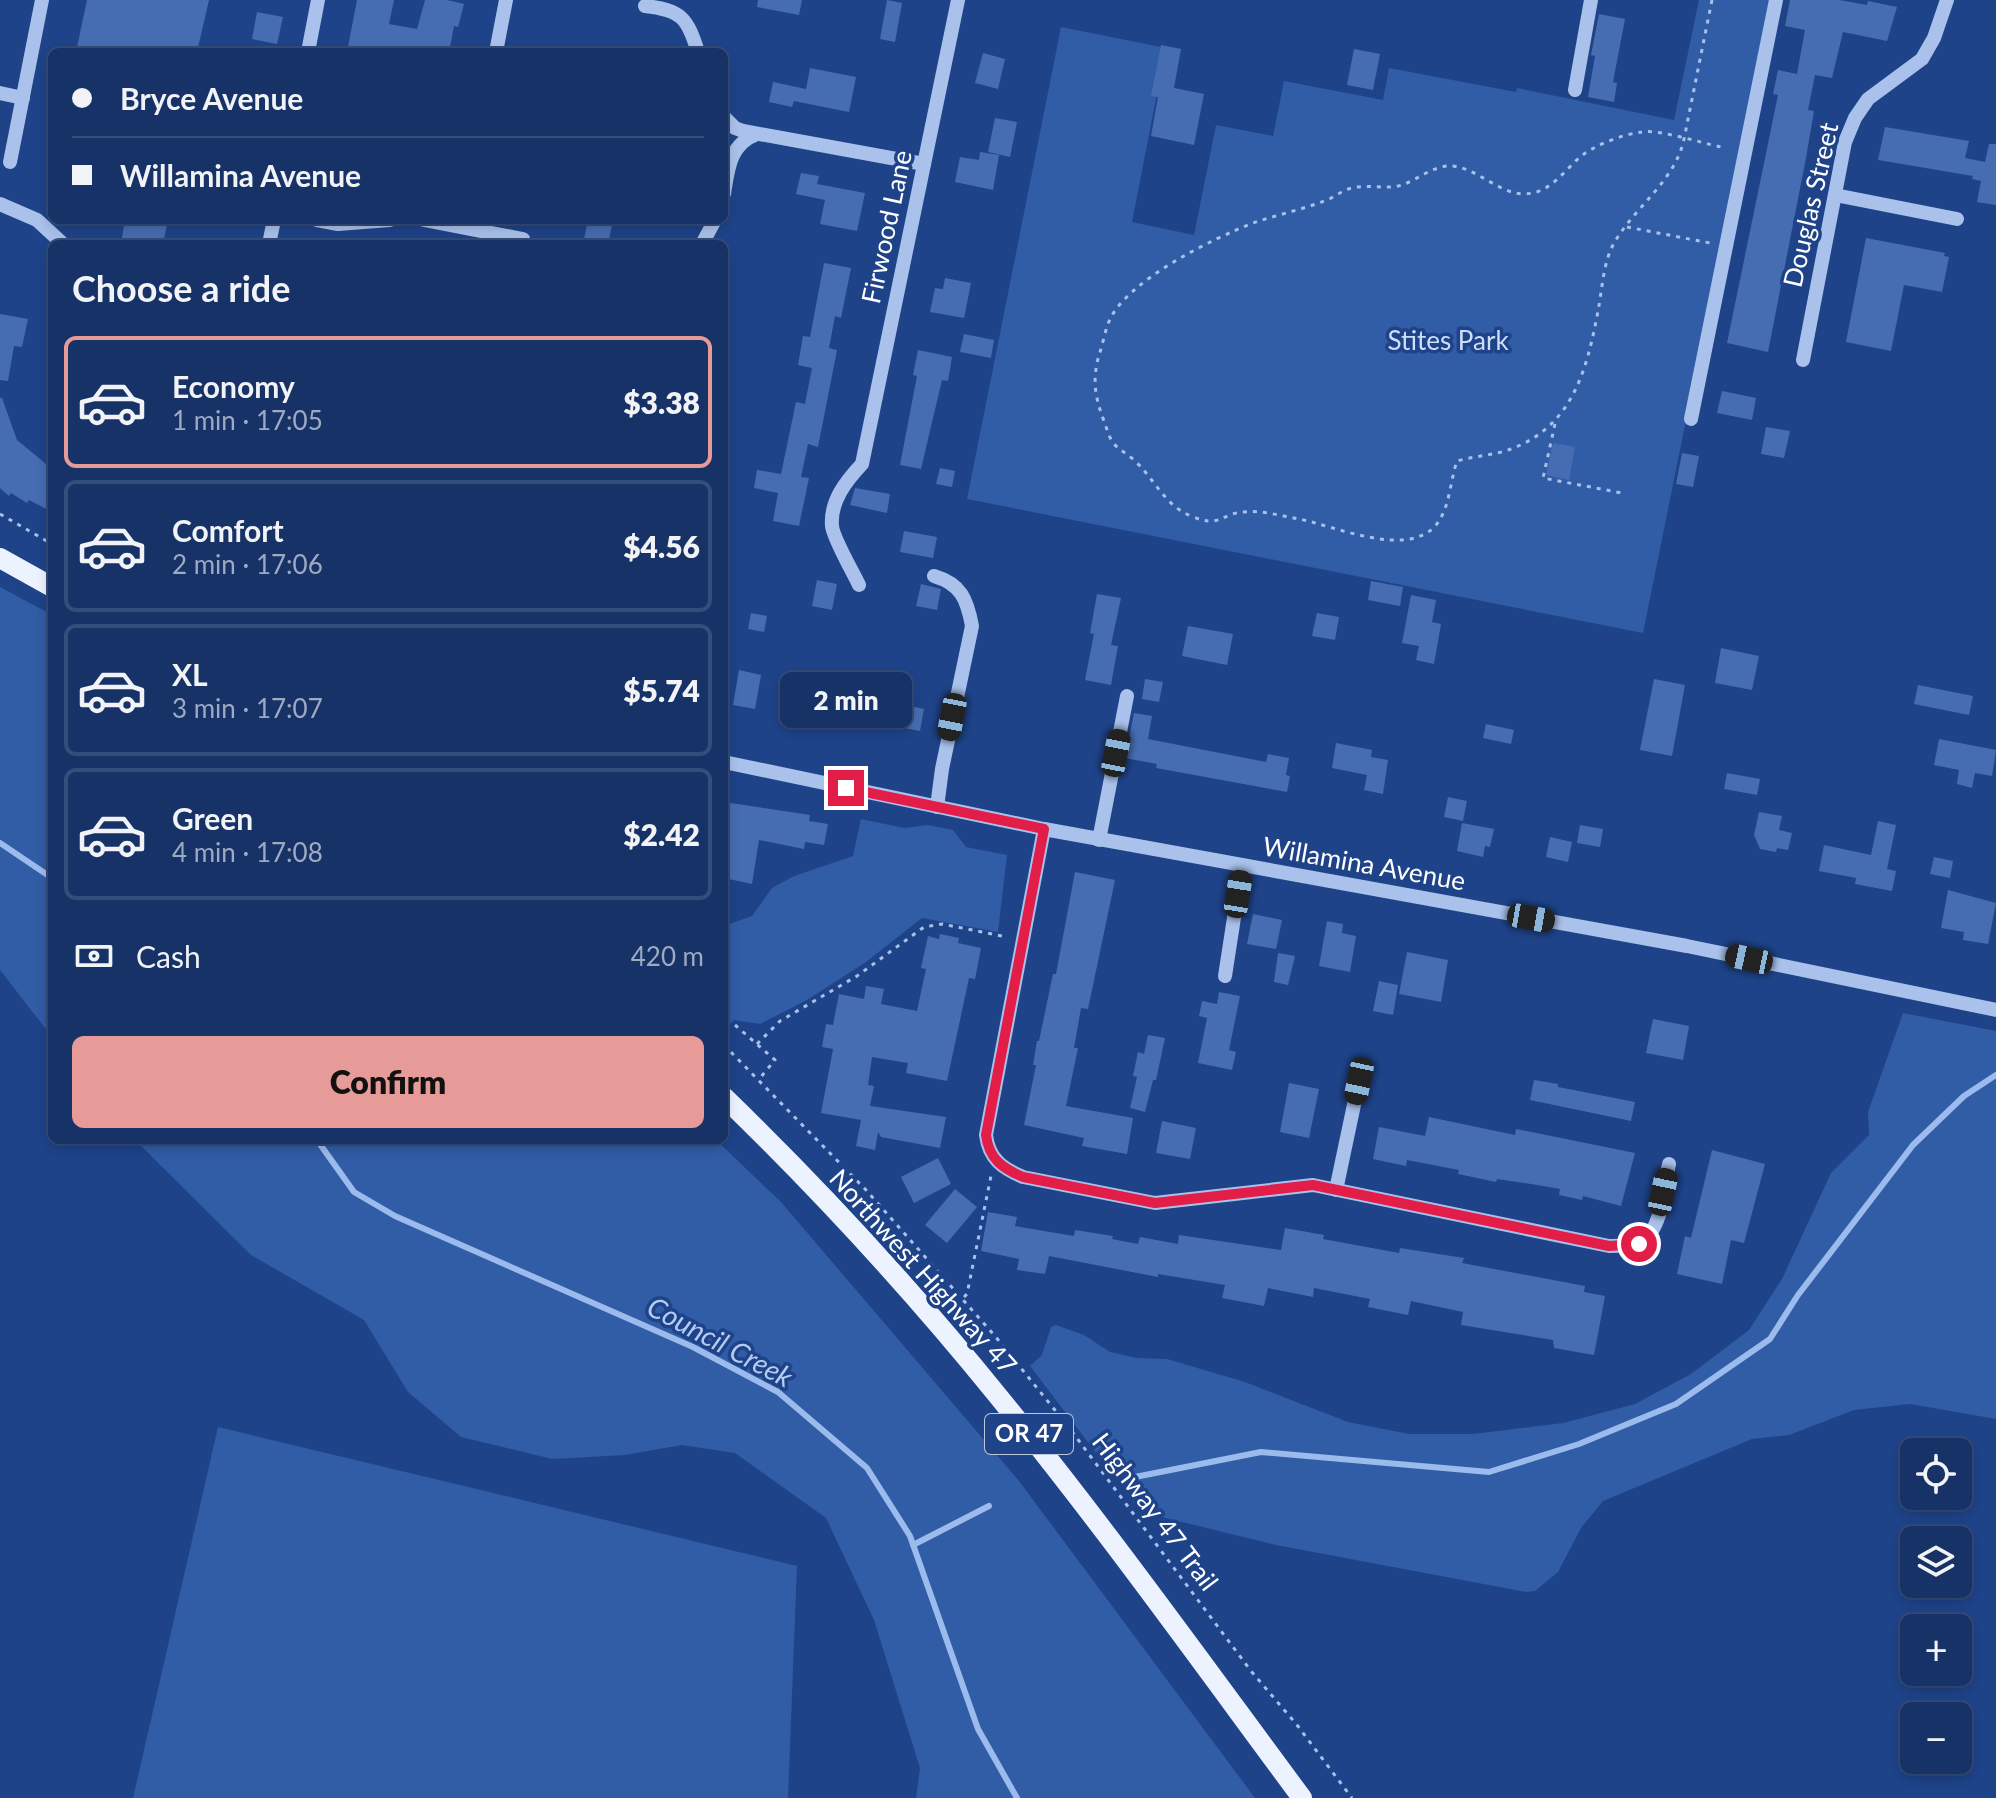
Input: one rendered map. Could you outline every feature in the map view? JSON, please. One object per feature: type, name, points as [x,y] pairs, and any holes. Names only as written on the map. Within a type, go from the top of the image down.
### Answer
[{"type":"main road","points":[[0,558],[48,585]]},
{"type":"main road","name":"Northwest Highway 47","points":[[728,1101],[842,1218],[998,1396],[1302,1798]]},
{"type":"street","points":[[10,162],[42,0]]},
{"type":"street","points":[[309,48],[318,0]]},
{"type":"street","points":[[497,48],[506,0]]},
{"type":"street","name":"Firwood Lane","points":[[859,585],[832,527],[838,495],[862,464],[958,0]]},
{"type":"street","points":[[1575,90],[1591,0]]},
{"type":"street","points":[[1691,419],[1776,0]]},
{"type":"street","name":"Douglas Street","points":[[1803,360],[1845,142],[1855,118],[1868,99],[1922,59],[1934,38],[1947,0]]},
{"type":"street","points":[[645,6],[675,13],[686,21],[696,48]]},
{"type":"street","points":[[0,93],[23,98]]},
{"type":"street","points":[[728,121],[735,128],[757,134],[924,164]]},
{"type":"street","points":[[728,173],[732,152],[747,137],[757,134]]},
{"type":"street","points":[[1835,195],[1957,219]]},
{"type":"street","points":[[0,204],[37,220],[59,240]]},
{"type":"street","points":[[466,224],[523,239]]},
{"type":"street","points":[[934,576],[947,579],[961,590],[969,607],[972,626],[937,807]]},
{"type":"street","points":[[1099,840],[1127,696]]},
{"type":"street","name":"Willamina Avenue","points":[[728,763],[1099,840],[1687,946],[1996,1010]]},
{"type":"street","points":[[1044,829],[988,1119],[988,1146],[995,1161],[1023,1177],[1155,1203],[1297,1185],[1336,1190],[1609,1246],[1639,1244],[1648,1236],[1657,1220],[1669,1164]]},
{"type":"street","points":[[1225,976],[1242,866]]},
{"type":"street","points":[[1336,1190],[1359,1081]]},
{"type":"path","points":[[1712,0],[1684,139],[1681,154],[1611,250],[1582,379],[1569,405],[1555,422],[1517,447],[1457,461],[1446,505],[1435,527],[1414,537],[1393,541],[1363,537],[1338,528],[1263,512],[1240,511],[1225,519],[1209,522],[1188,515],[1165,498],[1135,461],[1112,442],[1094,391],[1097,363],[1111,318],[1133,292],[1181,257],[1227,234],[1325,201],[1344,190],[1401,185],[1445,166],[1462,169],[1514,192],[1528,193],[1555,183],[1586,152],[1646,131],[1684,139],[1721,147]]},
{"type":"path","points":[[1626,226],[1726,246]]},
{"type":"path","points":[[1555,422],[1543,478],[1622,493]]},
{"type":"path","points":[[0,514],[48,542]]},
{"type":"path","points":[[757,1044],[780,1021],[857,976],[924,927],[942,924],[1022,940]]},
{"type":"path","points":[[735,1025],[775,1060],[759,1079]]},
{"type":"path","name":"Highway 47 Trail","points":[[728,1049],[866,1190],[963,1298],[1067,1425],[1251,1671],[1352,1798]]},
{"type":"path","points":[[963,1298],[967,1294],[995,1161]]},
{"type":"green space","name":"Stites Park","points":[[1699,0],[1771,0],[1643,633],[967,499],[1061,27],[1166,48],[1132,222],[1194,235],[1216,125],[1273,136],[1284,81],[1383,100],[1389,68],[1516,92],[1517,88],[1674,120]]},
{"type":"green space","points":[[0,587],[48,613],[48,1032],[0,970]]},
{"type":"green space","points":[[861,819],[904,828],[928,825],[953,830],[966,847],[1007,855],[998,932],[922,918],[866,962],[807,1000],[760,1024],[734,1020],[728,1026],[728,925],[752,916],[772,888],[794,876],[853,856]]},
{"type":"green space","points":[[1903,1013],[1996,1031],[1996,1419],[1910,1404],[1854,1410],[1789,1435],[1752,1439],[1603,1501],[1581,1528],[1558,1572],[1535,1591],[1526,1592],[1276,1545],[1141,1512],[1030,1366],[1042,1355],[1051,1327],[1056,1325],[1084,1335],[1110,1352],[1137,1358],[1167,1359],[1245,1382],[1348,1422],[1409,1434],[1473,1434],[1563,1423],[1635,1404],[1691,1374],[1749,1330],[1782,1279],[1831,1173],[1869,1135],[1868,1112]]},
{"type":"green space","points":[[139,1144],[720,1144],[781,1202],[1019,1481],[1255,1798],[916,1798],[920,1768],[874,1620],[826,1518],[735,1453],[682,1445],[625,1455],[552,1459],[461,1437],[408,1392],[364,1320],[251,1255]]},
{"type":"green space","points":[[218,1427],[797,1566],[788,1798],[133,1798]]},
{"type":"building","points":[[87,0],[209,0],[198,48],[77,48]]},
{"type":"building","points":[[357,0],[394,0],[389,24],[417,29],[425,0],[464,4],[458,27],[454,26],[450,48],[348,48]]},
{"type":"building","points":[[758,0],[802,0],[799,15],[757,7]]},
{"type":"building","points":[[887,0],[902,3],[895,42],[880,39]]},
{"type":"building","points":[[1790,0],[1839,0],[1867,5],[1868,1],[1897,7],[1887,41],[1843,32],[1832,78],[1815,75],[1808,110],[1814,111],[1768,352],[1727,343],[1778,95],[1773,94],[1778,70],[1797,74],[1805,30],[1785,26]]},
{"type":"building","points":[[257,12],[283,17],[277,44],[252,39]]},
{"type":"building","points":[[1599,14],[1625,19],[1613,82],[1617,83],[1614,102],[1588,97],[1595,56],[1591,55]]},
{"type":"building","points":[[1161,45],[1181,49],[1174,88],[1204,94],[1194,145],[1151,136],[1158,97],[1151,96]]},
{"type":"building","points":[[1354,49],[1380,54],[1373,90],[1347,85]]},
{"type":"building","points":[[983,53],[1005,59],[998,89],[975,83]]},
{"type":"building","points":[[810,68],[856,77],[849,112],[794,101],[792,107],[769,102],[773,82],[806,89]]},
{"type":"building","points":[[995,118],[1017,122],[1010,157],[988,152]]},
{"type":"building","points":[[1885,127],[1969,141],[1965,158],[1985,162],[1989,144],[1996,144],[1996,205],[1977,202],[1981,181],[1972,179],[1973,176],[1878,160]]},
{"type":"building","points":[[980,152],[999,155],[993,190],[955,182],[960,157],[979,160]]},
{"type":"building","points":[[801,173],[819,176],[817,184],[865,193],[857,231],[820,224],[825,200],[796,194]]},
{"type":"building","points":[[124,224],[167,224],[164,240],[122,240]]},
{"type":"building","points":[[587,224],[612,225],[609,240],[584,240]]},
{"type":"building","points":[[1866,238],[1945,253],[1944,256],[1949,257],[1942,292],[1904,285],[1891,351],[1846,342]]},
{"type":"building","points":[[824,263],[851,268],[841,318],[835,316],[829,348],[837,350],[818,447],[808,444],[801,477],[809,478],[799,526],[773,521],[778,493],[754,488],[757,470],[781,474],[796,402],[805,404],[812,368],[798,365],[803,336],[810,337]]},
{"type":"building","points":[[945,278],[971,283],[964,318],[930,312],[935,288],[943,289]]},
{"type":"building","points":[[0,314],[28,319],[22,347],[14,346],[8,381],[0,380]]},
{"type":"building","points":[[964,334],[994,340],[991,358],[960,352]]},
{"type":"building","points":[[918,350],[952,357],[948,381],[942,380],[921,469],[900,465],[917,376],[913,375]]},
{"type":"building","points":[[1722,391],[1756,398],[1752,420],[1717,413]]},
{"type":"building","points":[[2,398],[17,440],[48,466],[48,510],[29,500],[27,503],[11,493],[9,496],[0,488]]},
{"type":"building","points":[[1766,427],[1790,431],[1784,458],[1761,454]]},
{"type":"building","points":[[1553,443],[1575,447],[1569,480],[1546,475]]},
{"type":"building","points":[[1682,453],[1699,456],[1693,487],[1676,484]]},
{"type":"building","points":[[940,468],[955,471],[952,487],[936,484]]},
{"type":"building","points":[[855,488],[890,494],[887,513],[850,505]]},
{"type":"building","points":[[904,531],[937,537],[933,558],[900,552]]},
{"type":"building","points":[[817,580],[837,584],[832,610],[812,606]]},
{"type":"building","points":[[1371,581],[1403,587],[1400,606],[1368,600]]},
{"type":"building","points":[[921,584],[941,589],[937,610],[916,606]]},
{"type":"building","points":[[1097,594],[1121,598],[1111,645],[1118,646],[1111,685],[1085,680],[1094,634],[1090,633]]},
{"type":"building","points":[[1411,595],[1436,600],[1432,622],[1441,624],[1434,664],[1416,660],[1419,646],[1402,643]]},
{"type":"building","points":[[751,613],[767,616],[764,632],[748,629]]},
{"type":"building","points":[[1317,613],[1339,617],[1335,640],[1312,636]]},
{"type":"building","points":[[1188,626],[1233,634],[1227,665],[1182,656]]},
{"type":"building","points":[[1721,648],[1759,656],[1752,690],[1715,683]]},
{"type":"building","points":[[739,670],[761,675],[755,709],[733,705]]},
{"type":"building","points":[[876,678],[905,684],[901,704],[924,709],[920,731],[868,721]]},
{"type":"building","points":[[1145,679],[1163,682],[1159,702],[1142,699]]},
{"type":"building","points":[[1654,679],[1685,685],[1672,756],[1640,750]]},
{"type":"building","points":[[1918,685],[1973,696],[1969,715],[1914,704]]},
{"type":"building","points":[[806,698],[838,704],[835,724],[802,717]]},
{"type":"building","points":[[1134,713],[1152,716],[1148,739],[1266,762],[1268,754],[1289,758],[1287,792],[1156,768],[1157,764],[1125,758]]},
{"type":"building","points":[[1486,724],[1514,730],[1511,744],[1483,738]]},
{"type":"building","points":[[1939,739],[1996,750],[1992,776],[1975,773],[1972,788],[1957,784],[1959,770],[1934,765]]},
{"type":"building","points":[[1336,743],[1372,750],[1371,757],[1388,760],[1383,794],[1364,790],[1367,775],[1332,768]]},
{"type":"building","points":[[1727,773],[1760,779],[1757,795],[1724,789]]},
{"type":"building","points":[[1448,797],[1467,801],[1463,821],[1444,817]]},
{"type":"building","points":[[728,803],[810,815],[809,821],[828,824],[824,845],[805,842],[804,849],[759,840],[752,884],[728,879]]},
{"type":"building","points":[[1759,812],[1782,816],[1779,830],[1792,833],[1788,850],[1777,848],[1776,852],[1760,849],[1754,835]]},
{"type":"building","points":[[1878,821],[1896,825],[1887,869],[1896,871],[1892,891],[1855,884],[1856,878],[1819,871],[1824,845],[1871,855]]},
{"type":"building","points":[[1462,823],[1494,829],[1490,847],[1485,846],[1483,857],[1457,851]]},
{"type":"building","points":[[1580,825],[1603,829],[1600,847],[1577,843]]},
{"type":"building","points":[[1550,837],[1572,842],[1568,862],[1546,857]]},
{"type":"building","points":[[1934,857],[1953,861],[1950,878],[1930,874]]},
{"type":"building","points":[[1075,872],[1115,880],[1088,1009],[1081,1008],[1074,1048],[1078,1048],[1066,1106],[1133,1118],[1127,1154],[1082,1146],[1084,1138],[1024,1125],[1036,1065],[1033,1065],[1037,1041],[1053,974],[1056,974]]},
{"type":"building","points":[[1948,890],[1996,903],[1988,944],[1963,940],[1964,932],[1941,928]]},
{"type":"building","points":[[1253,914],[1282,920],[1276,949],[1247,944]]},
{"type":"building","points":[[1327,921],[1343,924],[1342,933],[1356,936],[1350,972],[1319,966]]},
{"type":"building","points":[[940,934],[959,938],[958,943],[981,948],[975,979],[969,978],[947,1081],[906,1073],[908,1063],[872,1057],[868,1085],[874,1086],[870,1106],[946,1117],[940,1148],[881,1137],[878,1132],[875,1150],[856,1146],[861,1120],[821,1113],[833,1049],[822,1047],[826,1024],[833,1025],[839,994],[864,999],[866,986],[884,989],[881,1004],[917,1011],[926,969],[921,968],[928,936],[939,939]]},
{"type":"building","points":[[1407,952],[1448,960],[1441,1002],[1399,994]]},
{"type":"building","points":[[1278,953],[1295,956],[1288,985],[1274,982]]},
{"type":"building","points":[[1379,981],[1398,985],[1393,1015],[1373,1011]]},
{"type":"building","points":[[1219,992],[1240,996],[1229,1050],[1236,1052],[1232,1070],[1198,1063],[1207,1018],[1199,1016],[1202,1001],[1217,1004]]},
{"type":"building","points":[[1653,1019],[1689,1026],[1683,1060],[1646,1053]]},
{"type":"building","points":[[1148,1035],[1165,1038],[1145,1112],[1130,1108],[1137,1077],[1133,1076],[1138,1052],[1144,1054]]},
{"type":"building","points":[[1534,1080],[1635,1102],[1631,1121],[1530,1100]]},
{"type":"building","points":[[1289,1083],[1319,1089],[1309,1138],[1280,1132]]},
{"type":"building","points":[[1429,1117],[1515,1135],[1516,1129],[1635,1153],[1621,1206],[1583,1196],[1582,1200],[1559,1195],[1560,1189],[1497,1179],[1496,1182],[1458,1174],[1459,1170],[1407,1160],[1406,1166],[1373,1159],[1379,1127],[1425,1136]]},
{"type":"building","points":[[1162,1121],[1196,1128],[1190,1159],[1156,1153]]},
{"type":"building","points":[[1712,1150],[1765,1164],[1744,1243],[1731,1240],[1722,1284],[1677,1274],[1685,1236],[1691,1238]]},
{"type":"building","points":[[938,1158],[951,1184],[914,1203],[901,1177]]},
{"type":"building","points":[[955,1189],[977,1207],[947,1243],[925,1225]]},
{"type":"building","points":[[988,1212],[1017,1217],[1015,1226],[1074,1236],[1075,1230],[1138,1244],[1140,1237],[1178,1244],[1179,1235],[1281,1250],[1285,1228],[1324,1235],[1323,1239],[1399,1253],[1400,1248],[1464,1258],[1462,1263],[1585,1286],[1584,1292],[1605,1296],[1594,1355],[1554,1348],[1553,1340],[1461,1325],[1463,1312],[1411,1301],[1408,1315],[1368,1307],[1370,1299],[1314,1288],[1313,1297],[1268,1288],[1264,1306],[1222,1298],[1225,1285],[1158,1274],[1158,1277],[1049,1256],[1045,1274],[1017,1270],[1019,1259],[981,1251]]},
{"type":"waterway","name":"Council Creek","points":[[0,843],[48,875]]},
{"type":"waterway","points":[[1125,1479],[1261,1452],[1489,1472],[1579,1444],[1676,1404],[1770,1339],[1798,1295],[1913,1145],[1964,1096],[1996,1075]]},
{"type":"waterway","name":"Council Creek","points":[[320,1144],[354,1192],[395,1216],[693,1347],[778,1392],[867,1468],[910,1536],[978,1729],[1017,1798]]},
{"type":"waterway","points":[[913,1545],[989,1506]]},
{"type":"route","points":[[846,788],[1044,829],[986,1135],[995,1161],[1006,1170],[1023,1177],[1155,1203],[1313,1185],[1609,1246],[1639,1244]]}]
